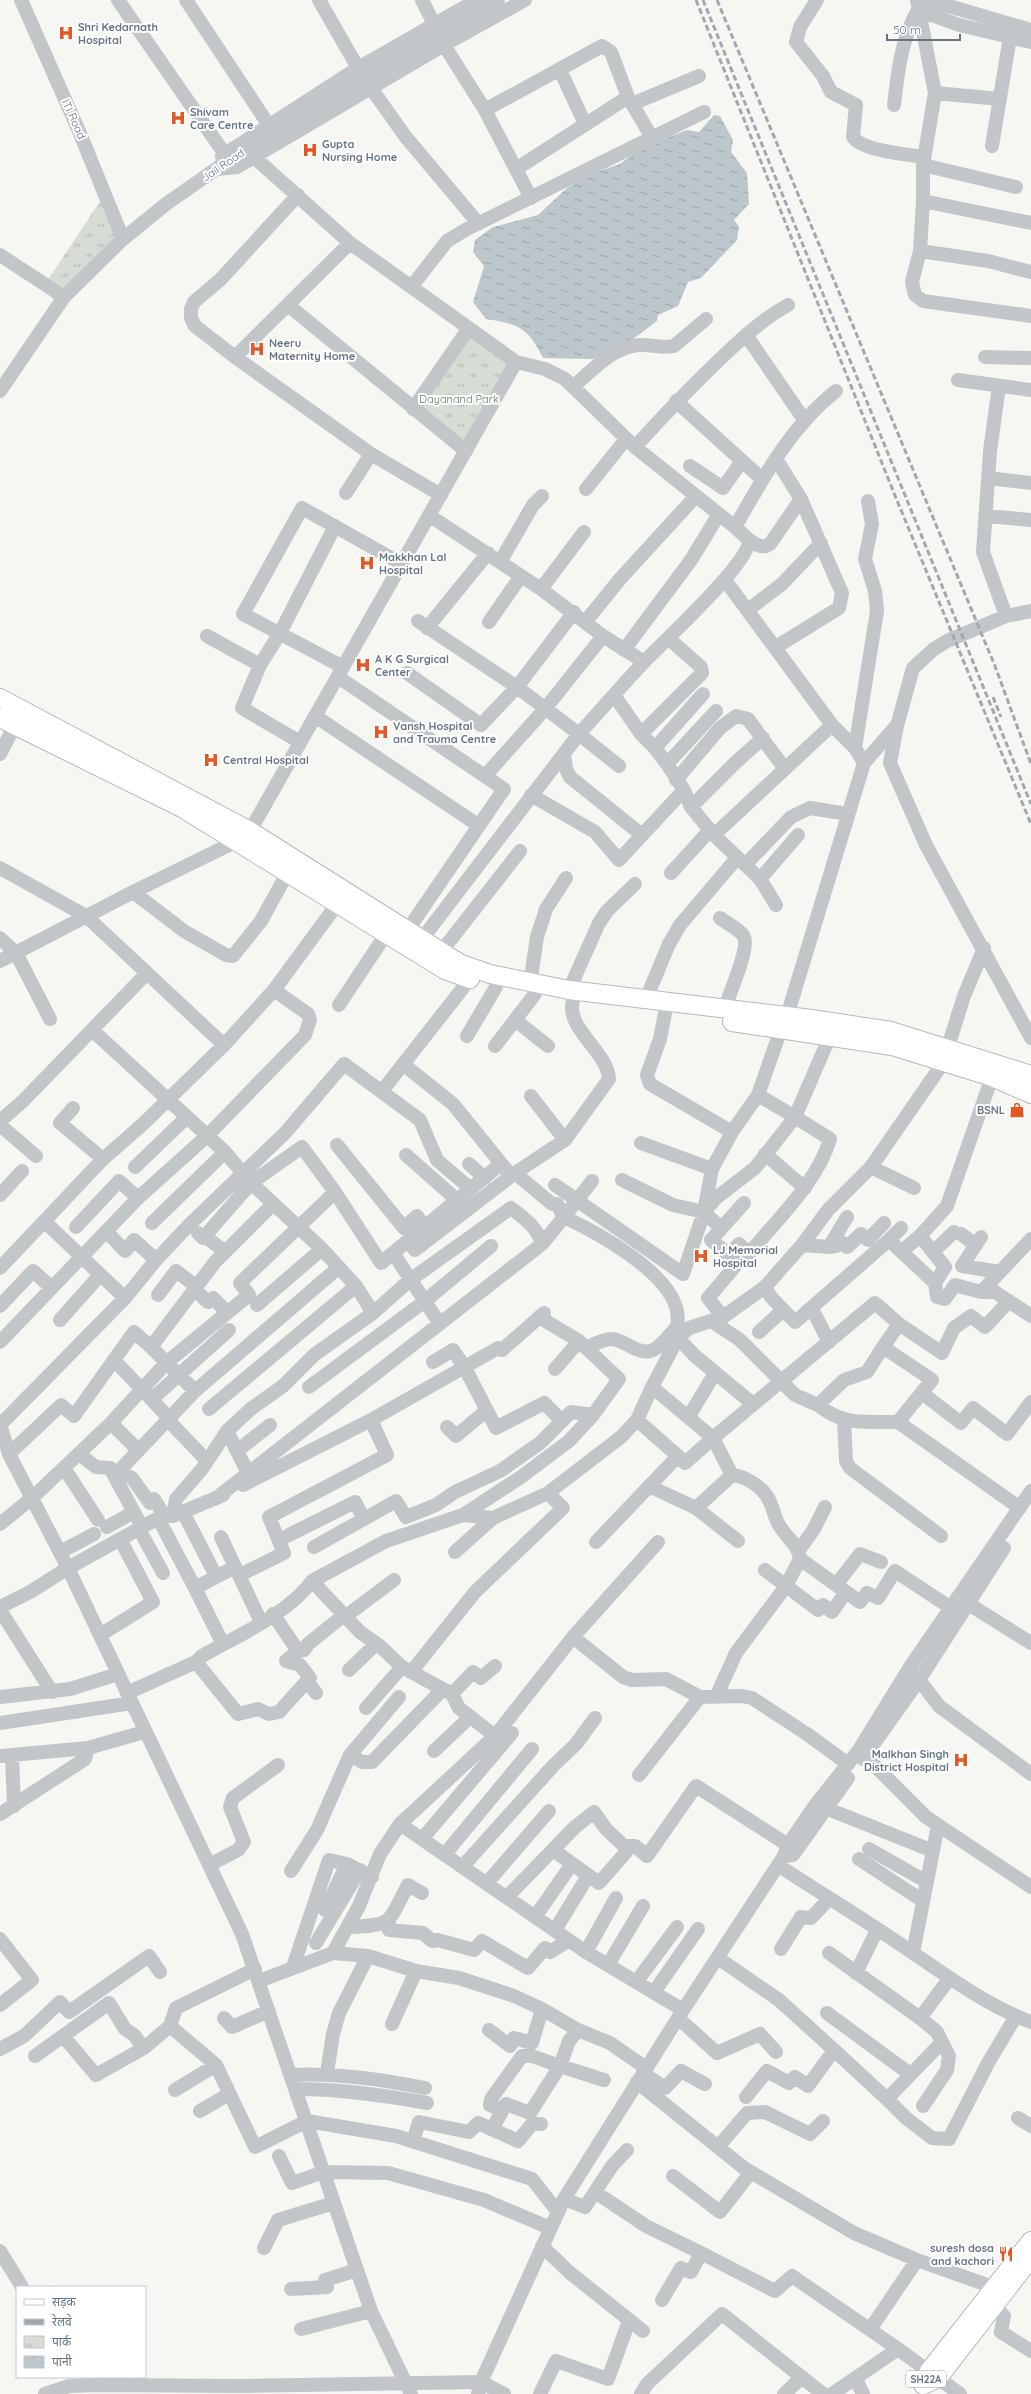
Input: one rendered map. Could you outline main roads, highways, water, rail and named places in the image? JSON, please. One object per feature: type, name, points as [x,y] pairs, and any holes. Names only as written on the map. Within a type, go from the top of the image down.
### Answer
[{"type":"main road","points":[[0,698],[244,836],[415,935],[441,952],[475,970],[532,989]]},
{"type":"main road","points":[[8,721],[182,808],[244,836],[288,872],[445,970],[496,987],[532,989],[665,1013],[891,1031],[1031,1094]]},
{"type":"main road","points":[[571,996],[646,999],[724,1010],[784,1023],[830,1036],[1005,1065],[1031,1075]]},
{"type":"main road","name":"SH22A","points":[[996,2295],[1031,2241]]},
{"type":"main road","name":"SH22A","points":[[927,2382],[996,2295],[1031,2258]]},
{"type":"water","points":[[714,115],[720,116],[733,140],[731,152],[747,173],[749,204],[734,220],[739,227],[737,240],[701,278],[688,282],[678,306],[658,315],[657,321],[629,342],[593,359],[543,358],[532,340],[521,329],[507,323],[486,319],[473,302],[484,266],[473,252],[475,240],[493,227],[538,215],[567,188],[594,173],[620,164],[641,148],[687,130],[699,132]]},
{"type":"railway","points":[[696,0],[896,498],[1031,824]]},
{"type":"railway","points":[[703,0],[1031,804]]},
{"type":"railway","points":[[717,0],[995,666],[1031,764]]},
{"type":"railway","points":[[993,697],[1001,717]]},
{"type":"place","name":"Shri Kedarnath Hospital","points":[[66,33]]},
{"type":"place","name":"Shivam Care Centre","points":[[178,118]]},
{"type":"place","name":"Gupta Nursing Home","points":[[310,150]]},
{"type":"place","name":"Neeru Maternity Home","points":[[257,349]]},
{"type":"place","name":"Makkhan Lal Hospital","points":[[367,563]]},
{"type":"place","name":"A K G Surgical Center","points":[[363,665]]},
{"type":"place","name":"Vansh Hospital and Trauma Centre","points":[[381,732]]},
{"type":"place","name":"Central Hospital","points":[[211,760]]},
{"type":"place","name":"BSNL","points":[[1017,1110]]},
{"type":"place","name":"LJ Memorial Hospital","points":[[701,1256]]},
{"type":"place","name":"Malkhan Singh District Hospital","points":[[961,1760]]},
{"type":"place","name":"suresh dosa and kachori","points":[[1006,2254]]},
{"type":"park label","name":"Dayanand Park","points":[[459,399]]}]
